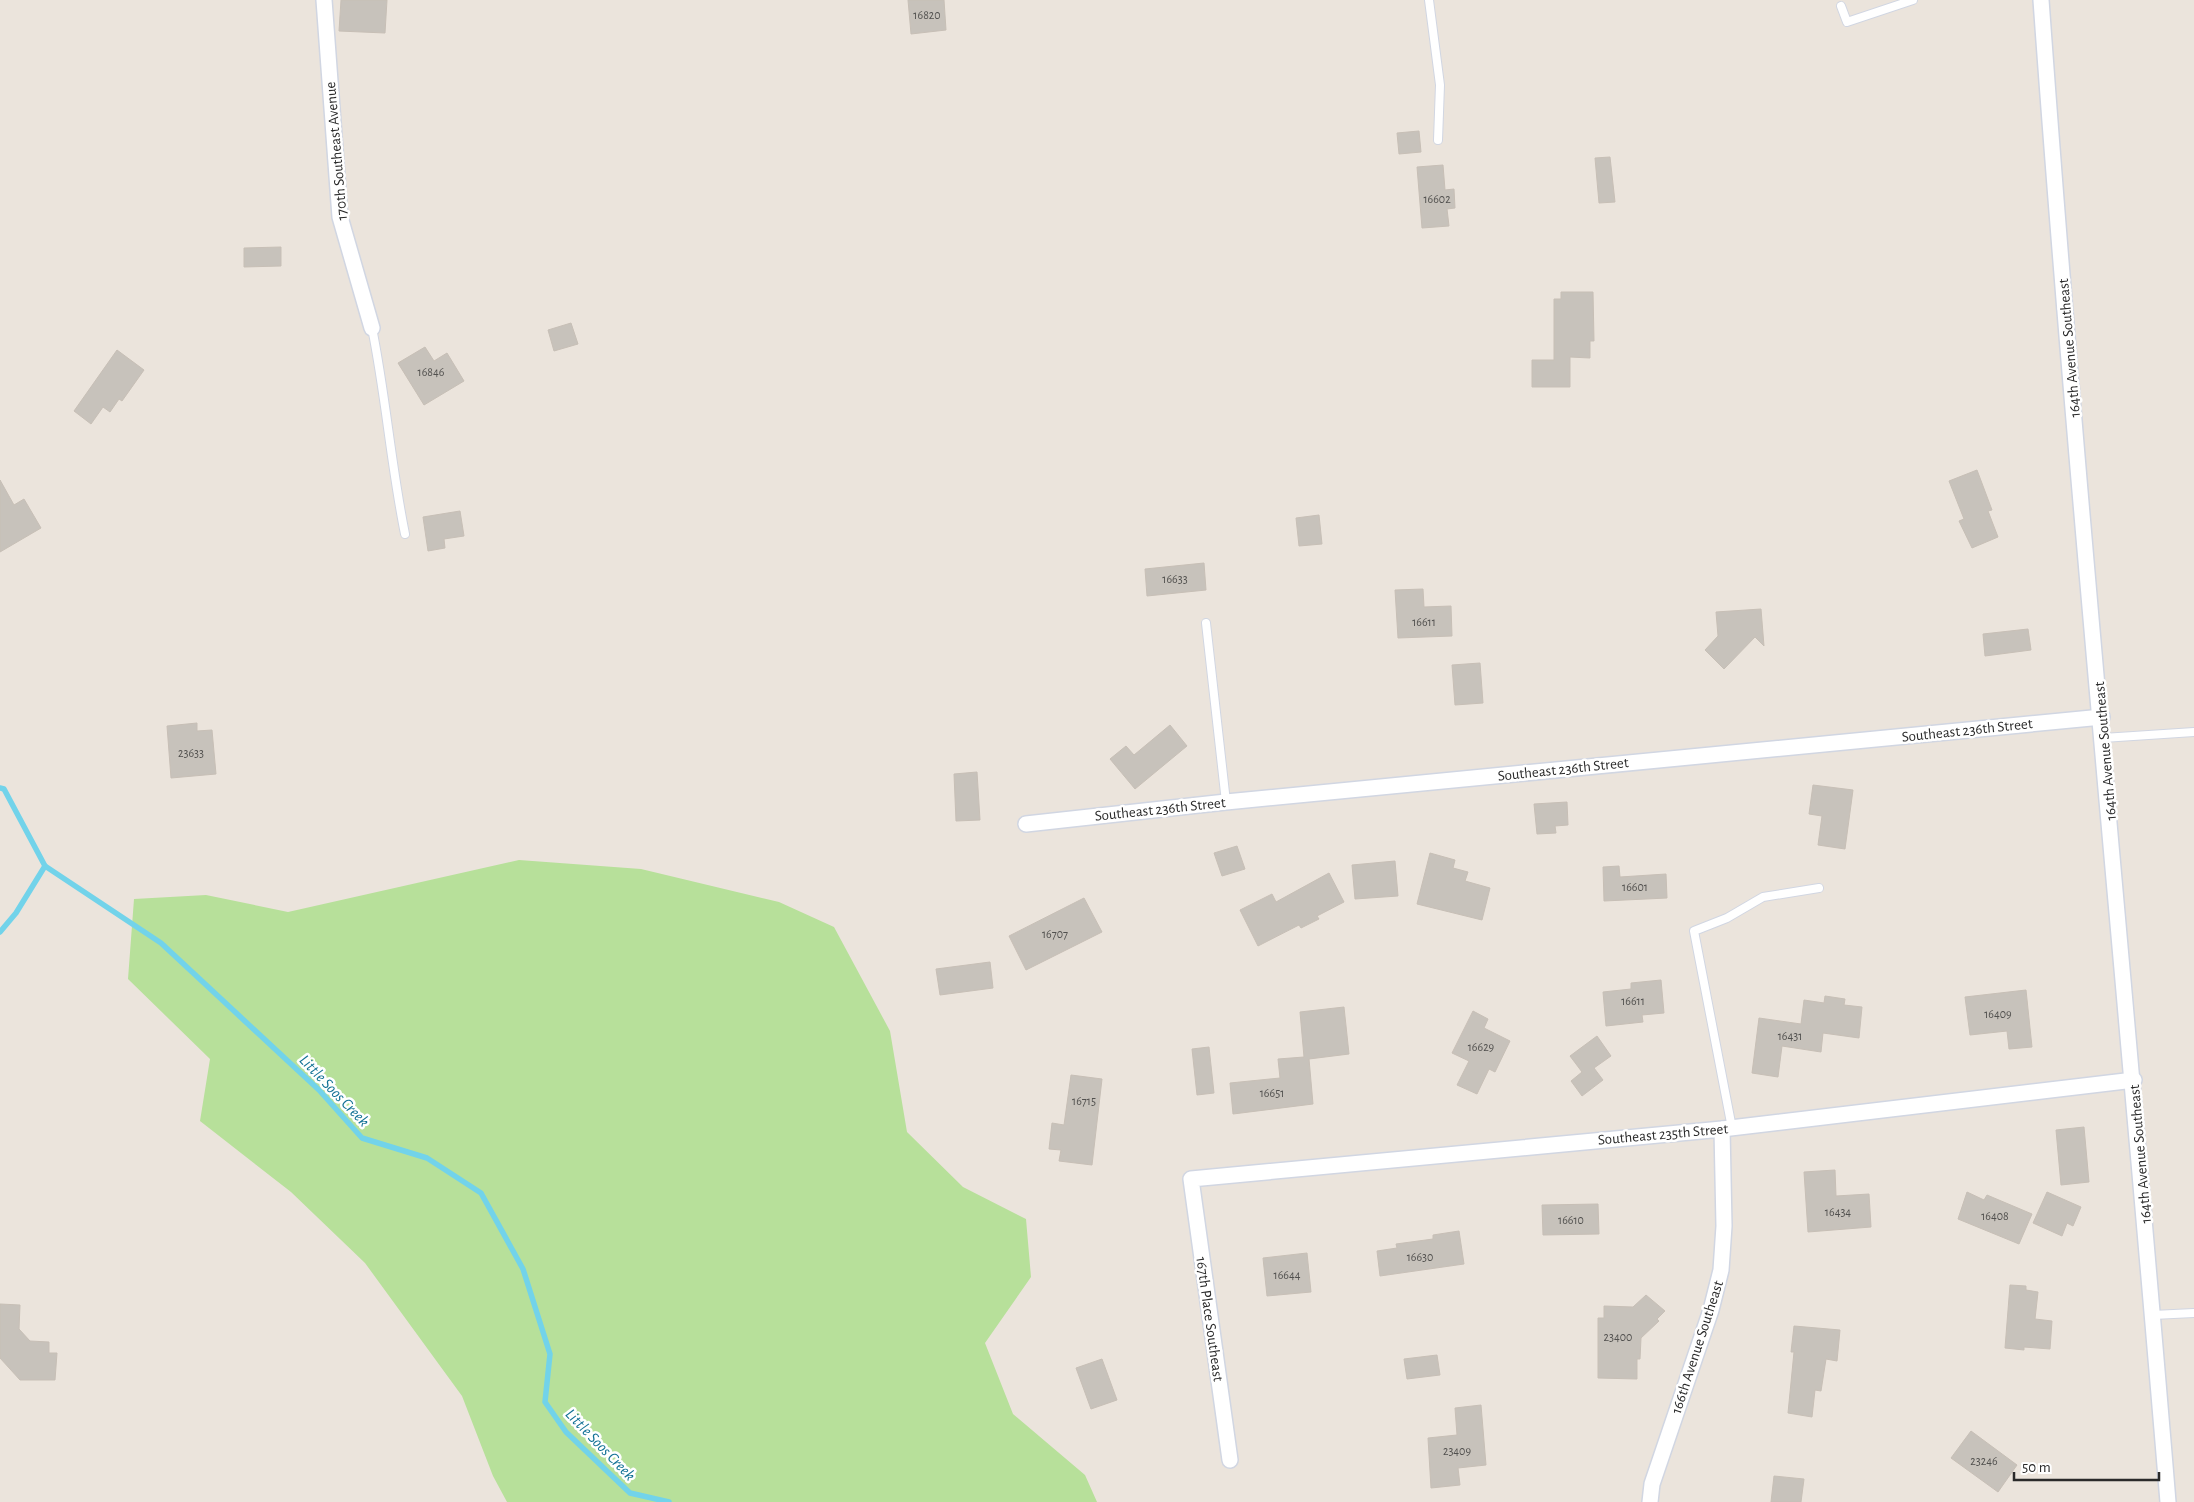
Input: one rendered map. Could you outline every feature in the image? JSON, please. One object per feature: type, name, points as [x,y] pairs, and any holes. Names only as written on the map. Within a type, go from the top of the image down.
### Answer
[{"type":"street","name":"170th Southeast Avenue","points":[[324,0],[340,217],[372,328]]},
{"type":"street","name":"164th Avenue Southeast","points":[[2041,0],[2055,183],[2134,1080],[2168,1502]]},
{"type":"street","name":"Southeast 236th Street","points":[[1026,824],[1226,802],[2102,717]]},
{"type":"street","name":"Southeast 235th Street","points":[[1191,1179],[1727,1128],[2134,1080]]},
{"type":"street","name":"166th Avenue Southeast","points":[[1650,1502],[1652,1484],[1711,1310],[1722,1270],[1727,1128]]},
{"type":"street","name":"167th Place Southeast","points":[[1191,1179],[1230,1460]]},
{"type":"lane","points":[[1429,0],[1440,85],[1438,140]]},
{"type":"lane","points":[[1841,6],[1847,22],[1913,0]]},
{"type":"lane","points":[[372,328],[380,369],[396,490],[405,534]]},
{"type":"lane","points":[[1206,623],[1226,802]]},
{"type":"lane","points":[[2103,738],[2194,732]]},
{"type":"lane","points":[[1727,1128],[1694,930],[1727,918],[1763,897],[1819,888]]},
{"type":"lane","points":[[2153,1315],[2194,1313]]},
{"type":"green space","points":[[519,860],[641,869],[779,902],[834,927],[890,1031],[907,1132],[963,1187],[1026,1219],[1031,1277],[985,1343],[1013,1414],[1085,1475],[1097,1502],[507,1502],[493,1476],[462,1396],[365,1263],[291,1192],[200,1121],[210,1059],[128,979],[134,899],[206,895],[288,912]]},
{"type":"building","points":[[341,0],[387,0],[385,33],[339,31]]},
{"type":"building","points":[[908,0],[944,0],[946,30],[911,34]]},
{"type":"building","points":[[1419,131],[1421,152],[1399,154],[1397,133]]},
{"type":"building","points":[[1610,157],[1615,202],[1599,203],[1595,158]]},
{"type":"building","points":[[1443,165],[1445,190],[1454,189],[1455,208],[1447,209],[1449,226],[1422,228],[1417,167]]},
{"type":"building","points":[[281,247],[281,266],[244,267],[244,248]]},
{"type":"building","points":[[1561,292],[1593,292],[1594,341],[1590,341],[1590,358],[1570,357],[1570,387],[1532,387],[1532,360],[1554,360],[1554,299],[1561,299]]},
{"type":"building","points":[[571,323],[578,344],[554,351],[548,330]]},
{"type":"building","points":[[425,347],[434,361],[447,353],[464,381],[424,405],[398,363]]},
{"type":"building","points":[[117,350],[144,370],[122,401],[119,399],[110,412],[103,407],[91,424],[74,411]]},
{"type":"building","points":[[1977,470],[1992,510],[1988,511],[1998,537],[1972,548],[1959,521],[1964,519],[1949,481]]},
{"type":"building","points":[[0,480],[14,505],[24,499],[41,528],[0,552]]},
{"type":"building","points":[[460,511],[464,536],[444,539],[445,548],[428,551],[423,517]]},
{"type":"building","points":[[1319,515],[1322,544],[1299,546],[1296,518]]},
{"type":"building","points":[[1204,563],[1206,590],[1147,596],[1145,569]]},
{"type":"building","points":[[1423,589],[1424,607],[1451,606],[1452,636],[1398,638],[1395,590]]},
{"type":"building","points":[[1761,609],[1764,646],[1755,637],[1724,669],[1705,650],[1718,636],[1716,612]]},
{"type":"building","points":[[2028,629],[2031,650],[1985,656],[1983,634]]},
{"type":"building","points":[[1480,663],[1483,703],[1455,705],[1452,665]]},
{"type":"building","points":[[197,723],[197,731],[212,730],[216,774],[171,778],[167,726]]},
{"type":"building","points":[[1170,725],[1187,746],[1135,789],[1110,759],[1126,746],[1134,755]]},
{"type":"building","points":[[977,772],[980,820],[956,821],[954,774]]},
{"type":"building","points":[[1813,785],[1853,790],[1845,849],[1818,845],[1822,816],[1809,814]]},
{"type":"building","points":[[1567,802],[1568,825],[1555,826],[1556,833],[1537,834],[1534,804]]},
{"type":"building","points":[[1237,846],[1245,869],[1222,876],[1214,853]]},
{"type":"building","points":[[1430,853],[1455,860],[1453,868],[1468,872],[1465,881],[1490,888],[1482,920],[1417,904]]},
{"type":"building","points":[[1395,861],[1398,896],[1355,899],[1352,865]]},
{"type":"building","points":[[1619,866],[1620,877],[1666,874],[1667,898],[1604,901],[1603,867]]},
{"type":"building","points":[[1329,873],[1344,902],[1317,916],[1319,919],[1301,928],[1299,925],[1258,946],[1240,910],[1272,894],[1276,902]]},
{"type":"building","points":[[1084,898],[1102,932],[1026,970],[1009,936]]},
{"type":"building","points":[[990,962],[993,988],[940,995],[936,969]]},
{"type":"building","points":[[1661,980],[1664,1013],[1642,1015],[1643,1022],[1606,1026],[1603,992],[1631,989],[1631,983]]},
{"type":"building","points":[[2026,990],[2032,1047],[2009,1049],[2007,1031],[1970,1035],[1965,997]]},
{"type":"building","points":[[1825,996],[1845,999],[1844,1005],[1862,1007],[1859,1038],[1823,1033],[1821,1052],[1782,1046],[1778,1077],[1752,1073],[1759,1018],[1801,1024],[1804,1000],[1824,1003]]},
{"type":"building","points":[[1344,1007],[1349,1054],[1309,1059],[1313,1104],[1233,1114],[1230,1083],[1280,1078],[1278,1059],[1304,1057],[1300,1012]]},
{"type":"building","points":[[1473,1011],[1488,1019],[1484,1028],[1510,1041],[1495,1072],[1489,1069],[1477,1094],[1457,1085],[1469,1061],[1452,1053]]},
{"type":"building","points":[[1597,1036],[1611,1056],[1594,1068],[1603,1080],[1582,1096],[1571,1081],[1582,1072],[1570,1056]]},
{"type":"building","points":[[1209,1047],[1214,1093],[1197,1095],[1192,1049]]},
{"type":"building","points":[[1071,1075],[1102,1079],[1092,1165],[1059,1161],[1061,1150],[1049,1149],[1052,1123],[1064,1125]]},
{"type":"building","points":[[2084,1127],[2089,1182],[2061,1185],[2056,1130]]},
{"type":"building","points":[[1835,1170],[1836,1196],[1869,1194],[1871,1227],[1808,1232],[1804,1172]]},
{"type":"building","points":[[1967,1192],[1984,1200],[1987,1195],[2032,1214],[2019,1244],[1958,1219]]},
{"type":"building","points":[[2047,1192],[2081,1207],[2073,1226],[2067,1223],[2062,1236],[2033,1223]]},
{"type":"building","points":[[1598,1204],[1599,1234],[1543,1235],[1542,1205]]},
{"type":"building","points":[[1459,1231],[1464,1264],[1380,1276],[1377,1251],[1397,1248],[1396,1244],[1433,1239],[1433,1235]]},
{"type":"building","points":[[1307,1253],[1311,1292],[1267,1296],[1263,1258]]},
{"type":"building","points":[[2010,1285],[2026,1286],[2026,1290],[2038,1292],[2035,1319],[2052,1321],[2050,1349],[2024,1347],[2024,1350],[2005,1348]]},
{"type":"building","points":[[1646,1295],[1665,1311],[1657,1319],[1659,1321],[1641,1338],[1640,1359],[1637,1359],[1637,1379],[1598,1378],[1598,1318],[1604,1318],[1604,1306],[1633,1307]]},
{"type":"building","points":[[0,1304],[20,1305],[19,1329],[30,1341],[49,1342],[49,1353],[57,1353],[55,1380],[20,1380],[0,1358]]},
{"type":"building","points":[[1794,1326],[1840,1330],[1837,1361],[1826,1359],[1821,1391],[1815,1390],[1812,1417],[1788,1413],[1794,1352],[1791,1352]]},
{"type":"building","points":[[1437,1355],[1440,1375],[1407,1379],[1404,1359]]},
{"type":"building","points":[[1102,1359],[1117,1400],[1091,1409],[1076,1368]]},
{"type":"building","points":[[1481,1405],[1486,1465],[1458,1468],[1460,1485],[1431,1488],[1428,1438],[1457,1435],[1455,1408]]},
{"type":"building","points":[[1971,1431],[2017,1465],[1998,1492],[1951,1458]]},
{"type":"building","points":[[1774,1476],[1804,1479],[1801,1502],[1771,1502]]},
{"type":"waterway","name":"Little Soos Creek","points":[[0,788],[4,789],[45,866],[161,943],[319,1090],[362,1138],[427,1158],[481,1193],[523,1269],[550,1354],[545,1402],[566,1432],[630,1493],[669,1502]]},
{"type":"waterway","points":[[0,932],[16,913],[45,866]]}]
